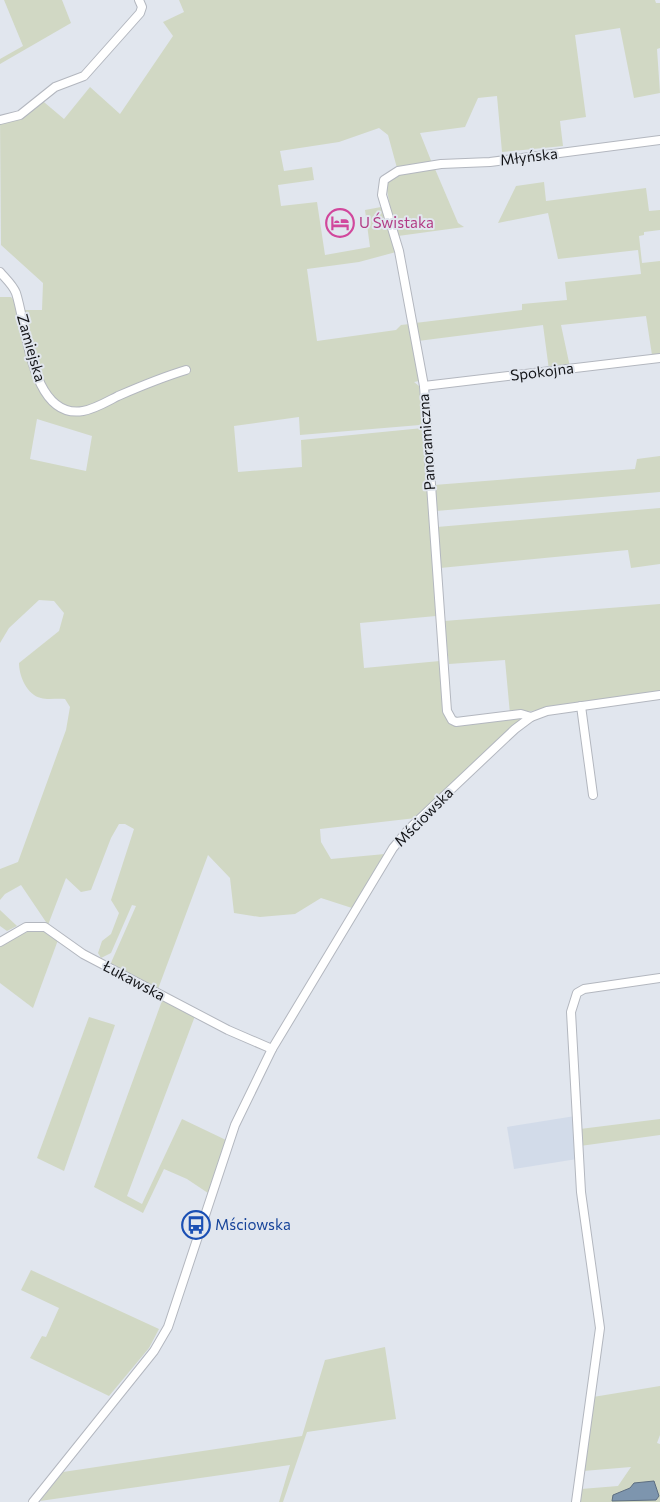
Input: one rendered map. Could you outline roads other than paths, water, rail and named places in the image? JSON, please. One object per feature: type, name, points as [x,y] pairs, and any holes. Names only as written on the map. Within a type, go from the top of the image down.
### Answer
[{"type":"street","points":[[0,120],[20,115],[55,87],[86,74],[140,13],[142,7],[138,0]]},
{"type":"street","name":"Młyńska","points":[[398,170],[441,164],[490,162],[660,140]]},
{"type":"street","name":"Panoramiczna","points":[[398,170],[384,180],[382,195],[399,251],[424,386],[447,711],[452,720],[456,722],[521,714],[531,717]]},
{"type":"street","name":"Zamiejska","points":[[0,272],[16,291],[25,335],[40,386],[53,402],[64,409],[85,411],[160,378],[186,370]]},
{"type":"street","name":"Spokojna","points":[[424,386],[660,358]]},
{"type":"street","name":"Mściowska","points":[[32,1502],[131,1380],[165,1333],[178,1302],[235,1125],[272,1049],[393,848],[422,817],[515,729],[531,717],[547,711],[660,695]]},
{"type":"street","points":[[581,706],[593,795]]},
{"type":"street","name":"Łukawska","points":[[0,942],[26,927],[45,927],[83,954],[228,1030],[272,1049]]},
{"type":"street","points":[[576,1502],[600,1328],[581,1192],[571,1012],[577,993],[584,989],[660,978]]},
{"type":"water","points":[[654,1481],[659,1496],[656,1500],[612,1501],[613,1495],[630,1488],[634,1483]]},
{"type":"place","name":"U Świstaka","points":[[340,223]]},
{"type":"place","name":"Mściowska","points":[[196,1225]]}]
